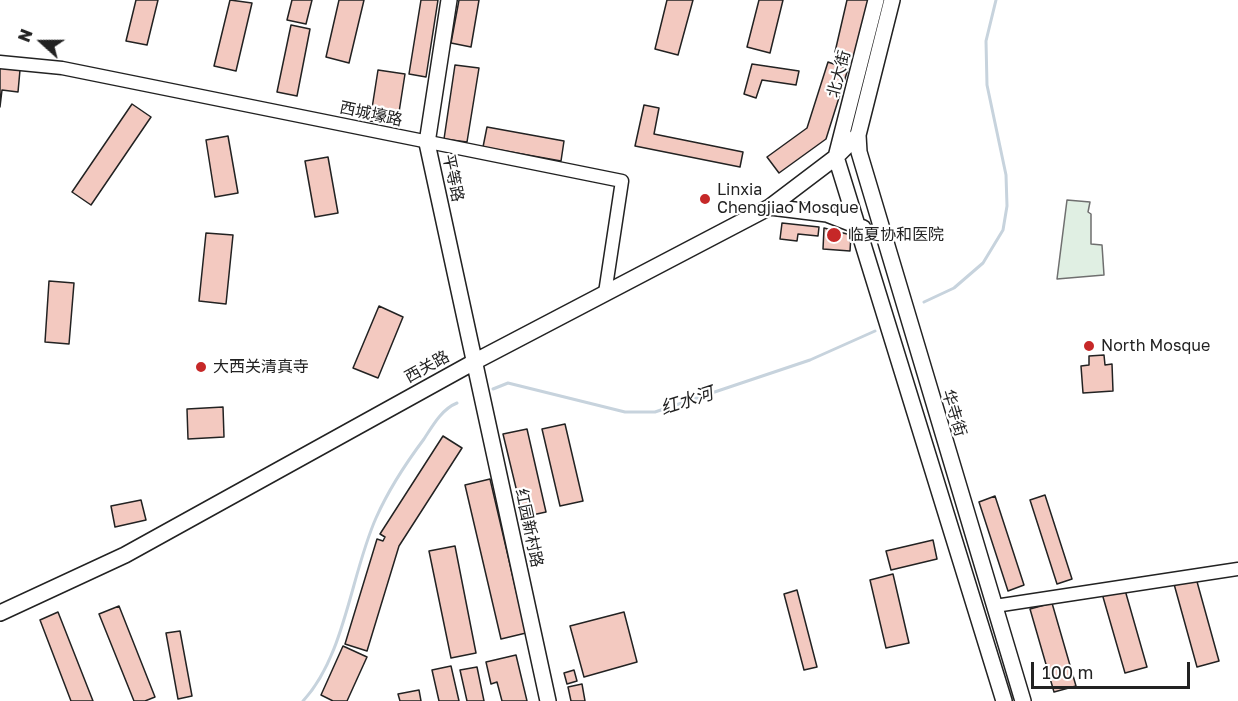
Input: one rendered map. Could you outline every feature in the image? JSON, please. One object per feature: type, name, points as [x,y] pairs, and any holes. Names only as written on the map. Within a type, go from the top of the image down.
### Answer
[{"type":"main road","name":"平等路","points":[[449,0],[428,143],[474,362]]},
{"type":"main road","name":"北大街","points":[[836,157],[876,0]]},
{"type":"main road","name":"北大街","points":[[858,135],[892,0]]},
{"type":"main road","name":"西关路","points":[[0,613],[125,555],[474,362],[770,207],[836,157],[858,135]]},
{"type":"main road","name":"华寺街","points":[[858,135],[859,152],[880,231],[1023,701]]},
{"type":"main road","points":[[836,157],[1004,701]]},
{"type":"main road","points":[[770,207],[827,214],[858,226],[880,231]]},
{"type":"main road","name":"红园新村路","points":[[474,362],[548,701]]},
{"type":"street","name":"西城壕路","points":[[0,62],[62,68],[622,181],[605,293]]},
{"type":"street","points":[[995,606],[1238,569]]},
{"type":"green space","points":[[1067,200],[1090,202],[1088,212],[1091,214],[1091,244],[1102,245],[1104,275],[1057,279]]},
{"type":"building","points":[[136,0],[158,0],[147,45],[126,41]]},
{"type":"building","points":[[230,0],[252,3],[236,71],[214,66]]},
{"type":"building","points":[[292,0],[312,0],[306,24],[287,20]]},
{"type":"building","points":[[339,0],[364,0],[349,63],[326,57]]},
{"type":"building","points":[[421,0],[438,0],[426,77],[409,74]]},
{"type":"building","points":[[459,0],[479,0],[471,47],[451,43]]},
{"type":"building","points":[[667,0],[693,0],[678,55],[655,49]]},
{"type":"building","points":[[759,0],[783,0],[770,53],[747,47]]},
{"type":"building","points":[[847,0],[869,0],[856,57],[835,52]]},
{"type":"building","points":[[291,25],[310,29],[297,96],[277,92]]},
{"type":"building","points":[[828,62],[848,69],[826,139],[779,173],[767,157],[807,128]]},
{"type":"building","points":[[752,64],[799,71],[796,85],[762,80],[756,98],[744,94]]},
{"type":"building","points":[[455,65],[479,68],[467,142],[444,139]]},
{"type":"building","points":[[0,68],[20,70],[18,92],[2,90],[0,107]]},
{"type":"building","points":[[378,70],[405,74],[397,125],[370,121]]},
{"type":"building","points":[[132,104],[151,117],[91,205],[72,192]]},
{"type":"building","points":[[644,105],[659,108],[654,134],[743,152],[740,167],[635,146]]},
{"type":"building","points":[[487,127],[564,141],[561,161],[483,147]]},
{"type":"building","points":[[228,136],[238,193],[215,197],[206,140]]},
{"type":"building","points":[[328,157],[338,213],[315,217],[305,161]]},
{"type":"building","points":[[782,223],[819,227],[818,236],[798,234],[797,241],[780,239]]},
{"type":"building","points":[[824,228],[851,235],[850,251],[823,249]]},
{"type":"building","points":[[206,233],[233,235],[226,304],[199,301]]},
{"type":"building","points":[[49,281],[74,283],[69,344],[45,342]]},
{"type":"building","points":[[379,306],[403,317],[378,378],[353,368]]},
{"type":"building","points":[[1104,355],[1105,365],[1112,364],[1113,391],[1083,393],[1081,366],[1089,365],[1089,356]]},
{"type":"building","points":[[223,407],[224,437],[188,439],[187,409]]},
{"type":"building","points":[[565,424],[583,501],[560,506],[542,429]]},
{"type":"building","points":[[527,429],[546,512],[523,517],[503,434]]},
{"type":"building","points":[[443,436],[462,448],[399,546],[367,651],[345,644],[377,539],[383,541],[385,537],[380,534]]},
{"type":"building","points":[[490,479],[526,633],[501,639],[465,485]]},
{"type":"building","points":[[1045,495],[1072,579],[1057,584],[1030,500]]},
{"type":"building","points":[[995,496],[1024,585],[1008,591],[979,502]]},
{"type":"building","points":[[141,500],[146,520],[115,527],[111,506]]},
{"type":"building","points":[[933,540],[937,559],[891,570],[886,551]]},
{"type":"building","points":[[455,546],[476,653],[451,658],[429,551]]},
{"type":"building","points":[[893,574],[909,643],[886,648],[870,580]]},
{"type":"building","points":[[1196,578],[1219,661],[1197,667],[1174,584]]},
{"type":"building","points":[[1123,583],[1147,667],[1125,673],[1101,590]]},
{"type":"building","points":[[797,590],[817,667],[804,670],[784,594]]},
{"type":"building","points":[[1052,603],[1076,686],[1054,692],[1030,609]]},
{"type":"building","points":[[119,606],[155,697],[145,701],[134,701],[99,614]]},
{"type":"building","points":[[58,612],[93,701],[71,701],[40,620]]},
{"type":"building","points":[[624,612],[637,662],[584,677],[570,626]]},
{"type":"building","points":[[180,631],[192,696],[178,699],[166,633]]},
{"type":"building","points":[[343,646],[367,657],[347,701],[333,701],[321,695]]},
{"type":"building","points":[[516,655],[527,701],[502,701],[497,682],[491,684],[486,662]]},
{"type":"building","points":[[451,666],[459,701],[439,701],[432,670]]},
{"type":"building","points":[[477,667],[484,701],[467,701],[460,670]]},
{"type":"building","points":[[574,670],[577,681],[567,684],[564,673]]},
{"type":"building","points":[[582,684],[585,701],[571,701],[568,687]]},
{"type":"building","points":[[419,690],[421,701],[400,701],[398,694]]},
{"type":"waterway","name":"红水河","points":[[924,302],[954,288],[983,263],[1003,230],[1007,206],[1006,175],[987,85],[986,41],[996,0]]},
{"type":"waterway","name":"红水河","points":[[493,389],[508,383],[625,412],[655,412],[810,360],[875,331]]},
{"type":"waterway","name":"红水河","points":[[303,701],[317,683],[329,661],[346,614],[367,540],[386,498],[434,423],[442,413],[457,403]]},
{"type":"place","name":"Linxia Chengjiao Mosque","points":[[705,199]]},
{"type":"place","name":"临夏协和医院","points":[[834,235]]},
{"type":"place","name":"North Mosque","points":[[1089,346]]},
{"type":"place","name":"大西关清真寺","points":[[201,367]]}]
